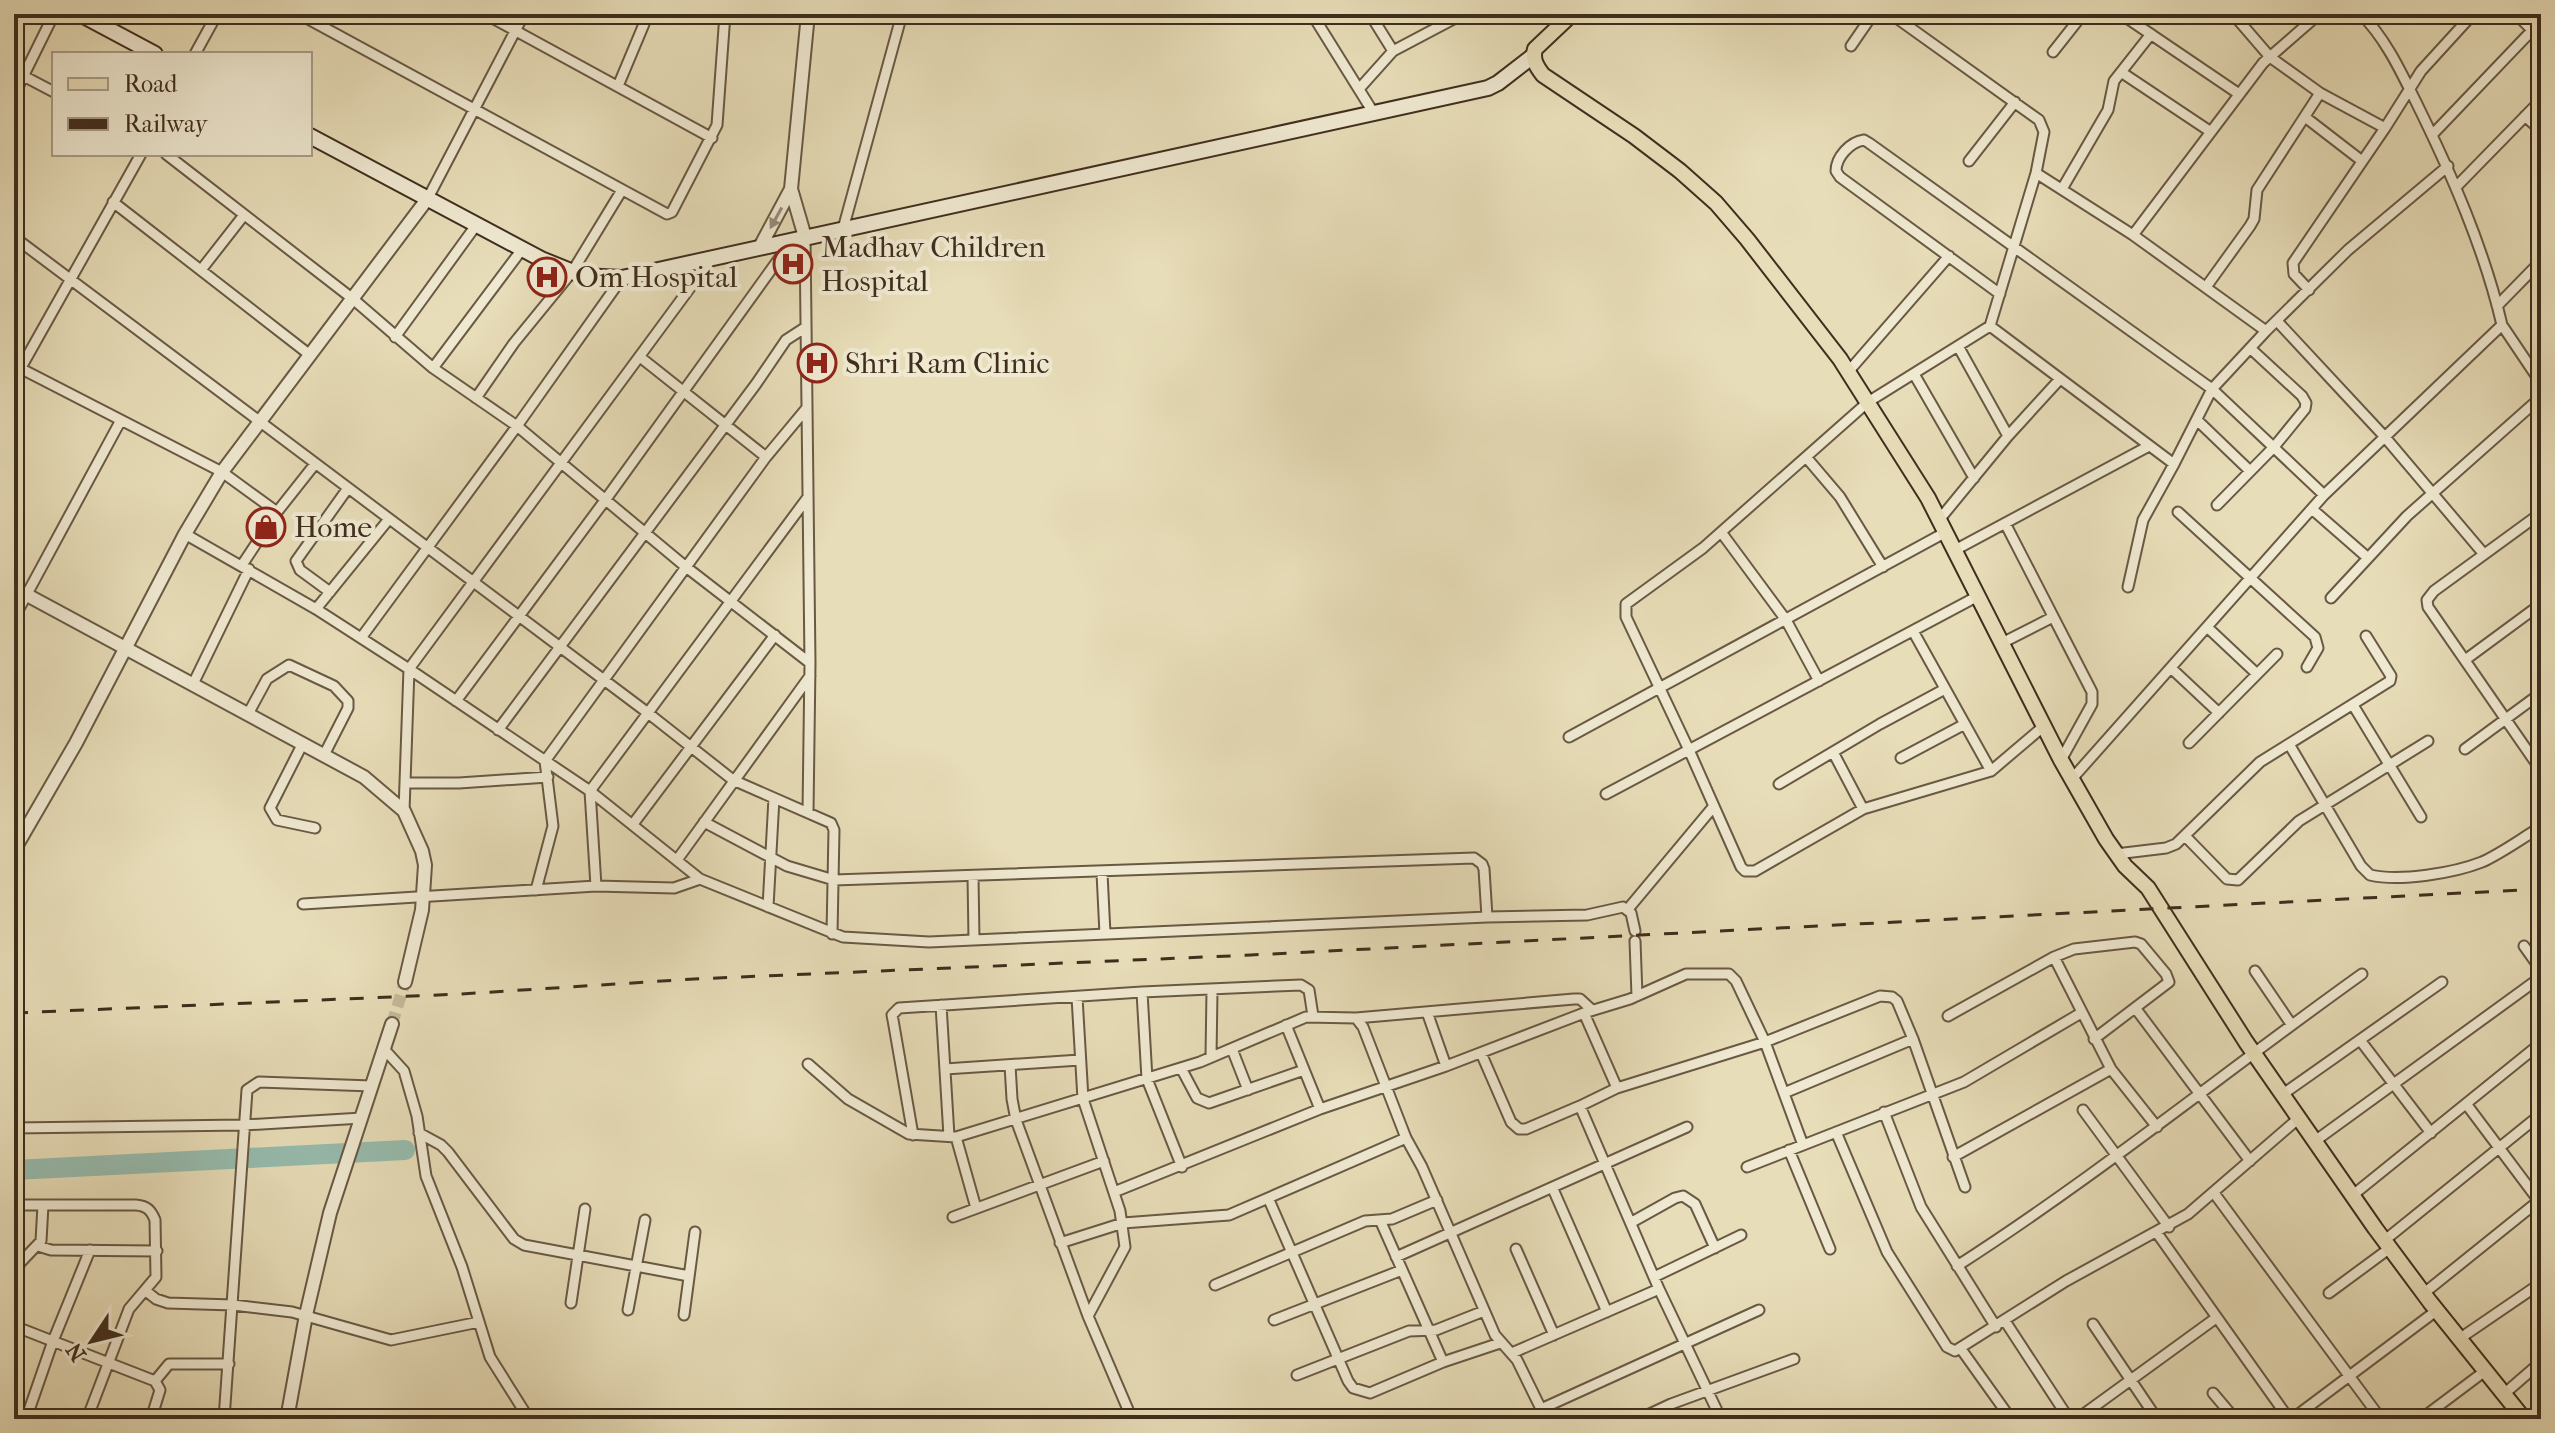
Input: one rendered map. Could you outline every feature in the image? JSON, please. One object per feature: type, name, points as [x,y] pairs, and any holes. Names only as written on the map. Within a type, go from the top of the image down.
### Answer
[{"type":"main road","points":[[80,14],[151,52]]},
{"type":"main road","points":[[312,137],[572,272],[583,276],[622,278],[1488,88],[1533,56],[1539,43],[1572,14]]},
{"type":"main road","points":[[1533,56],[1543,75],[1634,136],[1716,203],[1848,372],[1942,526],[2071,780],[2116,854],[2148,888],[2253,1051],[2423,1294],[2524,1419]]},
{"type":"street","points":[[14,95],[19,74],[54,14]]},
{"type":"street","points":[[196,52],[217,14]]},
{"type":"street","points":[[299,14],[663,213],[672,212],[717,125],[725,14]]},
{"type":"street","points":[[485,14],[712,138]]},
{"type":"street","points":[[14,850],[76,743],[185,534],[222,472],[428,198],[524,14]]},
{"type":"street","points":[[843,229],[902,14]]},
{"type":"street","points":[[1312,14],[1373,112]]},
{"type":"street","points":[[1370,14],[1393,51]]},
{"type":"street","points":[[1359,89],[1393,51],[1463,14]]},
{"type":"street","points":[[1851,46],[1873,14]]},
{"type":"street","points":[[1891,14],[2043,125],[2036,173],[1990,326],[1868,402],[1721,532],[1626,604],[1626,617],[1741,867],[1749,872],[1863,809],[1991,771],[2044,726]]},
{"type":"street","points":[[2053,52],[2083,14]]},
{"type":"street","points":[[2121,14],[2239,94]]},
{"type":"street","points":[[2233,14],[2270,57],[2320,93],[2385,128]]},
{"type":"street","points":[[2133,235],[2270,57],[2319,14]]},
{"type":"street","points":[[2361,14],[2371,24],[2409,89],[2448,166],[2502,325],[2541,383]]},
{"type":"street","points":[[2371,24],[2382,14]]},
{"type":"street","points":[[2309,290],[2294,274],[2293,263],[2409,89],[2473,14]]},
{"type":"street","points":[[2516,14],[2541,39]]},
{"type":"street","points":[[805,16],[791,189],[806,327],[810,663],[808,813]]},
{"type":"street","points":[[2432,135],[2541,21]]},
{"type":"street","points":[[618,86],[644,24]]},
{"type":"street","points":[[2062,189],[2108,110],[2110,89],[2151,34]]},
{"type":"street","points":[[2121,72],[2211,132]]},
{"type":"street","points":[[19,74],[52,91]]},
{"type":"street","points":[[2206,287],[2250,226],[2254,219],[2257,190],[2320,93]]},
{"type":"street","points":[[2456,187],[2541,100]]},
{"type":"street","points":[[1969,161],[2015,102]]},
{"type":"street","points":[[2525,116],[2541,131]]},
{"type":"street","points":[[2305,117],[2362,161]]},
{"type":"street","points":[[2000,294],[1840,177],[1836,164],[1854,143],[1864,140],[1869,143],[2212,389],[2324,495]]},
{"type":"street","points":[[14,380],[17,367],[140,156]]},
{"type":"street","points":[[169,156],[353,299],[433,368],[517,426],[686,567],[810,663]]},
{"type":"street","points":[[2128,587],[2143,520],[2198,421],[2212,389],[2348,250],[2448,166]]},
{"type":"street","points":[[2036,173],[2133,235],[2266,331]]},
{"type":"street","points":[[760,247],[791,189]]},
{"type":"street","points":[[476,398],[514,343],[572,272],[622,190]]},
{"type":"street","points":[[113,202],[310,355]]},
{"type":"street","points":[[201,270],[244,215]]},
{"type":"street","points":[[395,337],[477,224]]},
{"type":"street","points":[[14,237],[733,780],[825,819],[834,830],[832,934]]},
{"type":"street","points":[[456,701],[798,238]]},
{"type":"street","points":[[433,368],[523,248]]},
{"type":"street","points":[[404,811],[409,669],[713,256]]},
{"type":"street","points":[[1848,372],[1949,256]]},
{"type":"street","points":[[2497,306],[2541,261]]},
{"type":"street","points":[[361,638],[622,278]]},
{"type":"street","points":[[2277,321],[2384,436],[2483,553]]},
{"type":"street","points":[[2071,780],[2324,495],[2502,325]]},
{"type":"street","points":[[1990,326],[2174,464]]},
{"type":"street","points":[[498,730],[786,340],[806,327]]},
{"type":"street","points":[[1958,346],[2008,436]]},
{"type":"street","points":[[2217,505],[2274,447],[2305,409],[2306,403],[2296,390],[2250,348]]},
{"type":"street","points":[[640,357],[766,457]]},
{"type":"street","points":[[17,367],[222,472],[277,512]]},
{"type":"street","points":[[1914,374],[1974,478]]},
{"type":"street","points":[[1569,737],[1883,567],[1942,526],[1974,478],[2060,379]]},
{"type":"street","points":[[2331,598],[2407,516],[2541,397]]},
{"type":"street","points":[[536,890],[553,826],[545,761],[766,457],[806,409]]},
{"type":"street","points":[[14,618],[121,420]]},
{"type":"street","points":[[2198,421],[2250,471]]},
{"type":"street","points":[[1955,550],[2149,446]]},
{"type":"street","points":[[1806,457],[1840,497],[1883,567]]},
{"type":"street","points":[[193,684],[245,567],[277,512],[315,464]]},
{"type":"street","points":[[330,592],[300,570],[296,561],[348,488]]},
{"type":"street","points":[[596,886],[590,791],[808,497]]},
{"type":"street","points":[[2312,509],[2368,558]]},
{"type":"street","points":[[2178,512],[2315,637],[2318,648],[2307,667]]},
{"type":"street","points":[[2538,766],[2428,607],[2427,600],[2483,553],[2541,513]]},
{"type":"street","points":[[316,609],[389,519]]},
{"type":"street","points":[[2005,523],[2093,698],[2061,760]]},
{"type":"street","points":[[1721,532],[1786,620],[1819,681]]},
{"type":"street","points":[[185,534],[316,609],[409,669],[590,791],[700,879],[843,937],[929,942],[1587,915],[1626,908],[1714,806]]},
{"type":"street","points":[[14,588],[364,777],[404,811],[425,865],[424,896],[405,982]]},
{"type":"street","points":[[1606,794],[1978,596]]},
{"type":"street","points":[[2465,660],[2541,604]]},
{"type":"street","points":[[2002,643],[2053,617]]},
{"type":"street","points":[[2207,627],[2257,674]]},
{"type":"street","points":[[1913,631],[1991,771]]},
{"type":"street","points":[[633,824],[775,635]]},
{"type":"street","points":[[2116,854],[2166,848],[2186,837],[2260,762],[2390,681],[2391,676],[2366,636]]},
{"type":"street","points":[[2189,743],[2277,654]]},
{"type":"street","points":[[248,714],[267,679],[289,665],[334,686],[348,701],[348,708],[324,755]]},
{"type":"street","points":[[2171,668],[2219,713]]},
{"type":"street","points":[[677,860],[810,676]]},
{"type":"street","points":[[1779,784],[1945,689]]},
{"type":"street","points":[[2465,749],[2541,693]]},
{"type":"street","points":[[2353,705],[2421,817]]},
{"type":"street","points":[[1901,758],[1965,724]]},
{"type":"street","points":[[2186,837],[2227,879],[2234,881],[2299,821],[2428,741]]},
{"type":"street","points":[[303,743],[270,808],[277,820],[315,828]]},
{"type":"street","points":[[2289,744],[2361,866],[2370,875],[2379,877],[2458,869],[2483,861],[2541,827]]},
{"type":"street","points":[[1833,752],[1863,809]]},
{"type":"street","points":[[405,783],[548,777]]},
{"type":"street","points":[[768,907],[774,798]]},
{"type":"street","points":[[704,822],[795,869],[834,880],[1474,858],[1484,869],[1487,917]]},
{"type":"street","points":[[1102,873],[1105,934]]},
{"type":"street","points":[[973,876],[974,940]]},
{"type":"street","points":[[303,904],[596,886],[674,888],[700,879]]},
{"type":"street","points":[[1626,908],[1635,936],[1637,996]]},
{"type":"street","points":[[1948,1016],[2074,949],[2135,942],[2141,944],[2169,982],[2094,1039]]},
{"type":"street","points":[[2524,946],[2541,970]]},
{"type":"street","points":[[2054,957],[2111,1069],[2157,1127]]},
{"type":"street","points":[[2255,971],[2291,1024]]},
{"type":"street","points":[[1114,1192],[1320,1109],[1446,1066],[1692,973],[1729,974],[1736,981],[1765,1042],[1803,1145]]},
{"type":"street","points":[[1957,1266],[2035,1216],[2117,1157],[2253,1051],[2362,974]]},
{"type":"street","points":[[2315,1141],[2541,977]]},
{"type":"street","points":[[2283,1094],[2442,982]]},
{"type":"street","points":[[913,1135],[892,1015],[895,1010],[905,1007],[1301,985],[1309,990],[1313,1016]]},
{"type":"street","points":[[1211,1057],[1212,991]]},
{"type":"street","points":[[1142,992],[1147,1079],[1182,1167]]},
{"type":"street","points":[[1481,1053],[1514,1127],[1526,1129],[1617,1088],[1765,1042],[1886,995],[1897,1001],[1913,1039],[1965,1187]]},
{"type":"street","points":[[1077,997],[1083,1099],[1123,1223],[1124,1252],[1088,1316]]},
{"type":"street","points":[[808,1064],[856,1105],[913,1135],[952,1136],[1016,1120],[1181,1068],[1313,1016],[1356,1018],[1580,999],[1617,1088]]},
{"type":"street","points":[[941,1005],[952,1136],[976,1208]]},
{"type":"street","points":[[2136,1009],[2250,1161]]},
{"type":"street","points":[[1427,1012],[1446,1066]]},
{"type":"street","points":[[1747,1167],[1933,1095],[1991,1067],[2081,1013]]},
{"type":"street","points":[[1356,1018],[1363,1027],[1406,1138],[1437,1200],[1484,1311],[1500,1343],[1512,1353],[1546,1419]]},
{"type":"street","points":[[287,1419],[306,1315],[330,1213],[392,1024]]},
{"type":"street","points":[[1286,1025],[1320,1109]]},
{"type":"street","points":[[1784,1093],[1913,1039]]},
{"type":"street","points":[[2360,1040],[2431,1133]]},
{"type":"street","points":[[2353,1195],[2541,1043]]},
{"type":"street","points":[[384,1049],[404,1071],[415,1107],[426,1176],[458,1257],[495,1367],[529,1419]]},
{"type":"street","points":[[1232,1049],[1248,1090]]},
{"type":"street","points":[[945,1069],[1080,1060]]},
{"type":"street","points":[[1010,1065],[1016,1120],[1088,1316],[1132,1419]]},
{"type":"street","points":[[1181,1068],[1197,1098],[1209,1103],[1304,1070]]},
{"type":"street","points":[[1953,1157],[2111,1069]]},
{"type":"street","points":[[224,1419],[247,1090],[259,1082],[372,1086]]},
{"type":"street","points":[[2423,1294],[2540,1200],[2467,1105]]},
{"type":"street","points":[[1580,1106],[1659,1289],[1721,1419]]},
{"type":"street","points":[[2083,1110],[2169,1227]]},
{"type":"street","points":[[1884,1112],[1921,1207],[1957,1266],[2069,1419]]},
{"type":"street","points":[[2329,1293],[2541,1114]]},
{"type":"street","points":[[14,1128],[244,1125],[362,1118]]},
{"type":"street","points":[[1836,1132],[1887,1252],[1947,1347],[1955,1351],[2066,1281],[2169,1227],[2214,1193],[2299,1118]]},
{"type":"street","points":[[1396,1257],[1687,1127]]},
{"type":"street","points":[[419,1133],[448,1152],[514,1239],[524,1245],[689,1276]]},
{"type":"street","points":[[1060,1243],[1123,1223],[1222,1216],[1269,1200],[1406,1138]]},
{"type":"street","points":[[1789,1150],[1830,1249]]},
{"type":"street","points":[[953,1217],[1104,1161]]},
{"type":"street","points":[[1553,1189],[1607,1312]]},
{"type":"street","points":[[2214,1193],[2381,1419]]},
{"type":"street","points":[[1632,1222],[1675,1198],[1689,1198],[1695,1204],[1715,1248]]},
{"type":"street","points":[[1269,1200],[1353,1388],[1370,1393],[1443,1362],[1500,1343]]},
{"type":"street","points":[[1215,1285],[1365,1221],[1398,1217],[1437,1200]]},
{"type":"street","points":[[14,1205],[144,1206],[152,1211],[157,1251],[156,1277],[129,1309],[87,1419]]},
{"type":"street","points":[[14,1279],[20,1263],[41,1241],[43,1205]]},
{"type":"street","points":[[571,1303],[585,1209]]},
{"type":"street","points":[[628,1310],[645,1220]]},
{"type":"street","points":[[1380,1220],[1443,1362]]},
{"type":"street","points":[[684,1315],[695,1232]]},
{"type":"street","points":[[2157,1233],[2290,1419],[2436,1311]]},
{"type":"street","points":[[1654,1277],[1741,1235]]},
{"type":"street","points":[[38,1246],[51,1250],[157,1251]]},
{"type":"street","points":[[1516,1249],[1554,1335]]},
{"type":"street","points":[[26,1419],[90,1250]]},
{"type":"street","points":[[1274,1320],[1402,1270]]},
{"type":"street","points":[[2459,1339],[2540,1285]]},
{"type":"street","points":[[1512,1353],[1659,1289]]},
{"type":"street","points":[[146,1291],[168,1303],[233,1305],[292,1312],[391,1340],[479,1322]]},
{"type":"street","points":[[1541,1409],[1759,1310]]},
{"type":"street","points":[[1297,1375],[1409,1331],[1429,1331],[1484,1311]]},
{"type":"street","points":[[2077,1419],[2216,1318]]},
{"type":"street","points":[[2093,1324],[2157,1419]]},
{"type":"street","points":[[14,1326],[155,1381],[160,1390],[154,1419]]},
{"type":"street","points":[[1961,1349],[2011,1419]]},
{"type":"street","points":[[1639,1419],[1794,1359]]},
{"type":"street","points":[[2504,1394],[2541,1362]]},
{"type":"street","points":[[155,1381],[169,1364],[229,1364]]},
{"type":"street","points":[[2421,1419],[2485,1371]]},
{"type":"street","points":[[2213,1393],[2235,1419]]},
{"type":"waterway","points":[[14,1170],[405,1150]]},
{"type":"tunnel","points":[[392,1024],[405,982]]},
{"type":"railway","points":[[14,1013],[461,994],[694,979],[1251,955],[2541,889]]},
{"type":"place","name":"Madhav Children Hospital","points":[[793,264]]},
{"type":"place","name":"Om Hospital","points":[[547,277]]},
{"type":"place","name":"Shri Ram Clinic","points":[[817,363]]},
{"type":"place","name":"Home","points":[[266,527]]}]
